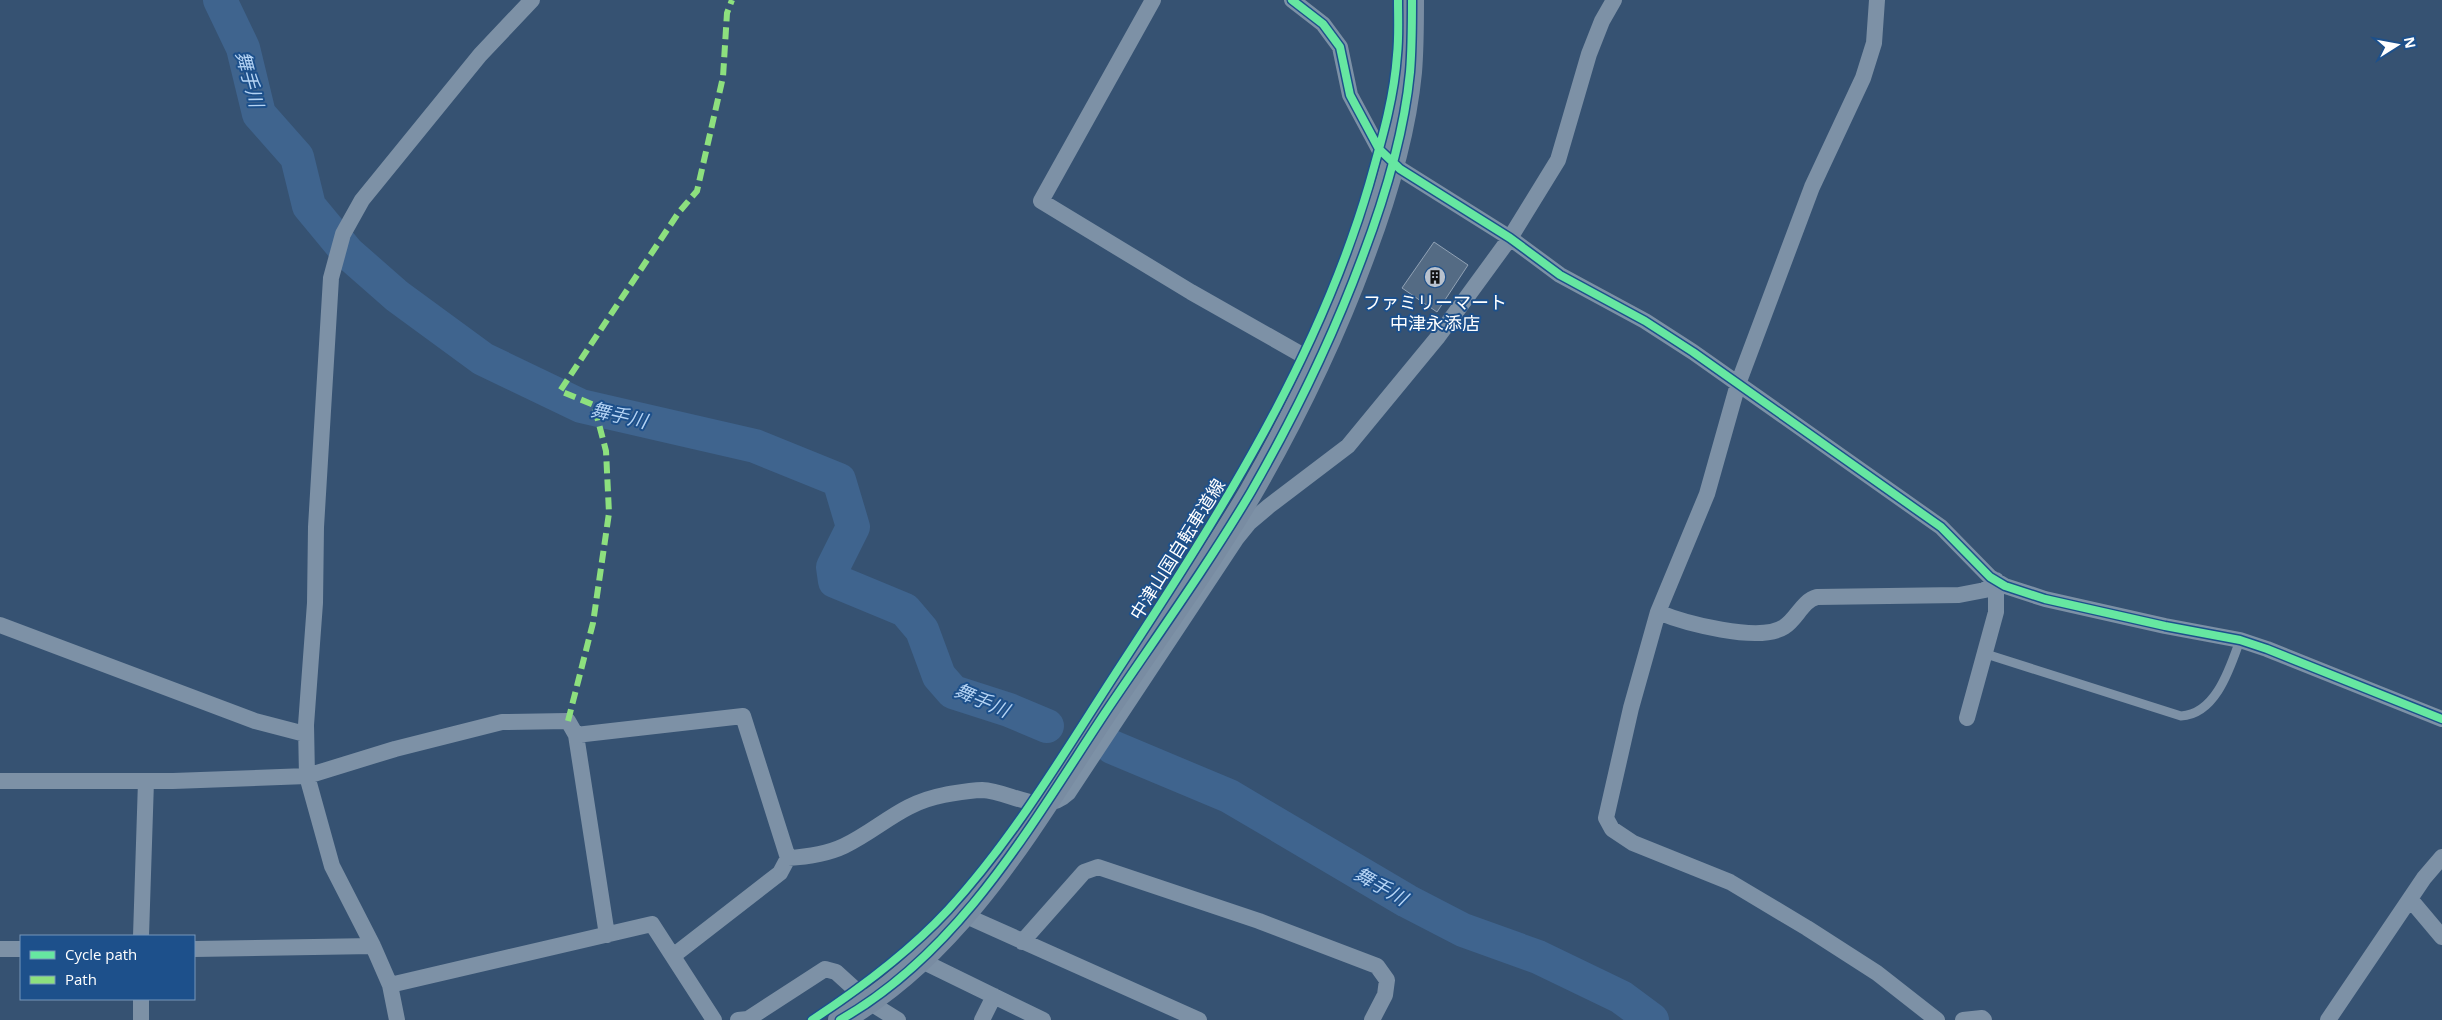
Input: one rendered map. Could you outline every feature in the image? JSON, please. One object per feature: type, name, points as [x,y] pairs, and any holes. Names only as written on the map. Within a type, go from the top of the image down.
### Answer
[{"type":"main road","points":[[840,1020],[869,1002],[920,960],[964,915],[1012,854],[1047,804],[1229,527],[1266,464],[1318,364],[1378,216],[1393,161],[1410,74],[1412,0]]},
{"type":"street","points":[[397,1020],[390,985],[373,946],[332,866],[306,776],[305,734],[315,603],[316,527],[332,278],[343,234],[362,200],[480,55],[532,0]]},
{"type":"street","points":[[1153,0],[1042,201],[1191,292],[1318,364]]},
{"type":"street","points":[[1292,0],[1323,24],[1340,47],[1350,94],[1379,149],[1400,169],[1510,238],[1560,275],[1646,321],[1738,384],[1941,527],[1980,568],[1996,580],[2045,599],[2165,626],[2240,640],[2293,658],[2442,719]]},
{"type":"street","points":[[788,858],[808,857],[842,847],[904,808],[928,798],[983,790],[1030,803],[1047,804],[1062,799],[1068,793],[1236,539],[1249,523],[1269,506],[1348,446],[1437,338],[1510,238],[1558,160],[1589,54],[1602,21],[1614,0]]},
{"type":"street","points":[[1878,0],[1874,43],[1866,72],[1812,187],[1804,214],[1738,384],[1707,494],[1658,612],[1607,806],[1606,818],[1612,829],[1633,843],[1730,882],[1877,973],[1938,1020]]},
{"type":"street","points":[[1658,612],[1676,620],[1704,627],[1774,632],[1792,621],[1811,598],[1959,595],[1985,590],[1996,580]]},
{"type":"street","points":[[1967,718],[1996,612],[1996,580]]},
{"type":"street","points":[[0,625],[255,721],[305,734]]},
{"type":"street","points":[[576,734],[743,716],[788,858],[780,873],[673,956]]},
{"type":"street","points":[[0,781],[146,781],[306,776],[395,749],[502,722],[568,721],[576,734],[607,935]]},
{"type":"street","points":[[141,935],[146,781]]},
{"type":"street","points":[[2328,1020],[2410,899],[2442,857]]},
{"type":"street","points":[[1022,942],[1084,872],[1098,867],[1259,921],[1377,966],[1386,980],[1386,987],[1385,995],[1372,1020]]},
{"type":"street","points":[[2410,899],[2442,937]]},
{"type":"street","points":[[964,915],[1199,1020]]},
{"type":"street","points":[[390,985],[652,924],[714,1020]]},
{"type":"street","points":[[195,949],[373,946]]},
{"type":"street","points":[[0,949],[20,949]]},
{"type":"street","points":[[920,960],[1043,1020]]},
{"type":"street","points":[[738,1020],[748,1019],[825,970],[836,972],[869,1002],[898,1020]]},
{"type":"street","points":[[982,1020],[994,996]]},
{"type":"street","points":[[141,1000],[141,1020]]},
{"type":"street","points":[[1963,1020],[1982,1018],[1984,1020]]},
{"type":"lane","points":[[1986,654],[2181,716],[2197,713],[2218,690],[2226,676],[2240,640]]},
{"type":"building","name":"ファミリーマート 中津永添店","points":[[1434,242],[1468,265],[1437,312],[1402,288]]},
{"type":"waterway","name":"舞手川","points":[[220,0],[243,48],[259,114],[297,157],[309,206],[348,253],[397,296],[483,359],[581,406],[755,446],[839,480],[853,527],[833,567],[835,581],[905,610],[922,630],[939,676],[953,692],[1009,710],[1047,726]]},
{"type":"waterway","name":"舞手川","points":[[1112,747],[1229,796],[1407,901],[1463,930],[1538,957],[1621,997],[1652,1020]]},
{"type":"marked path","points":[[568,721],[593,623],[609,513],[606,451],[594,405],[560,391],[679,212],[697,191],[723,77],[727,13],[732,0]]},
{"type":"cycle path","points":[[1292,0],[1323,24],[1340,47],[1350,95],[1379,149],[1400,169],[1510,238],[1560,275],[1645,321],[1693,352],[1941,527],[1990,577],[2005,586],[2045,599],[2165,626],[2240,640],[2442,719]]},
{"type":"cycle path","name":"中津山国自転車道線","points":[[812,1020],[866,982],[917,941],[973,882],[1019,821],[1160,606],[1196,549],[1264,432],[1295,373],[1323,312],[1348,249],[1369,185],[1390,104],[1398,48],[1398,0]]},
{"type":"cycle path","points":[[840,1020],[883,992],[922,959],[957,923],[990,883],[1049,799],[1198,576],[1267,464],[1297,406],[1338,318],[1378,213],[1398,143],[1407,96],[1411,54],[1412,0]]},
{"type":"place","name":"ファミリーマート 中津永添店","points":[[1435,277]]}]
